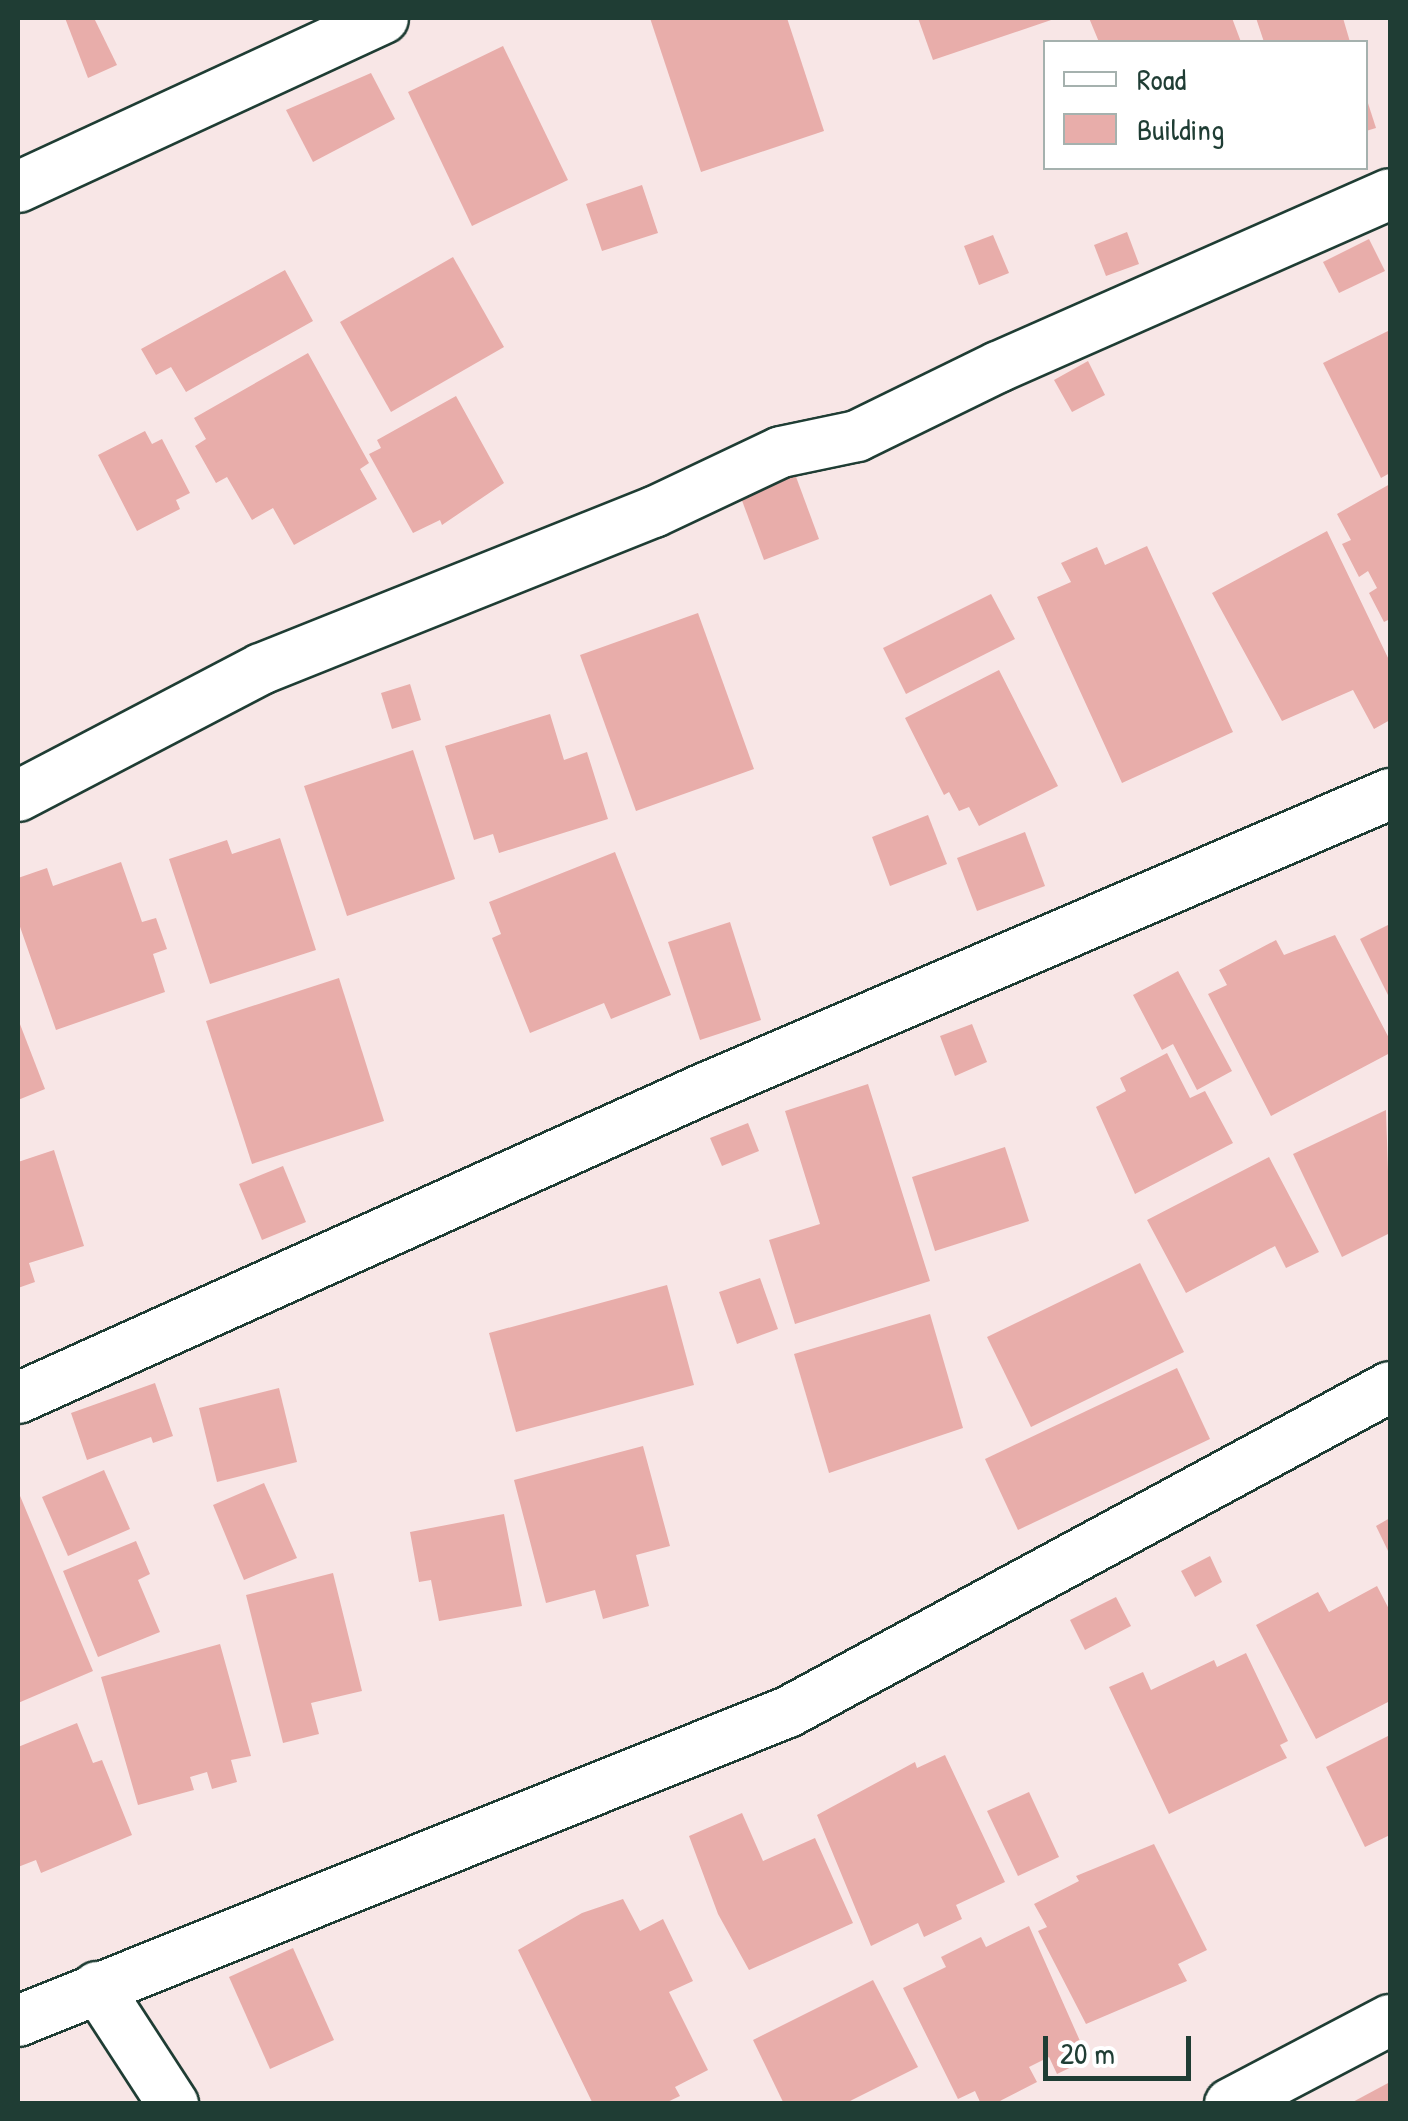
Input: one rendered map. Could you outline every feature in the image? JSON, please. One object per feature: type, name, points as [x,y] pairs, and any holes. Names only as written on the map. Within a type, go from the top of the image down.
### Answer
[{"type":"street","points":[[18,187],[383,18]]},
{"type":"street","points":[[18,796],[261,669],[654,512],[781,452],[857,436],[1390,194]]},
{"type":"street","points":[[18,1398],[706,1088],[1390,794]]},
{"type":"street","points":[[18,2021],[788,1712],[1390,1387]]},
{"type":"street","points":[[98,1987],[174,2104]]},
{"type":"street","points":[[1230,2104],[1390,2020]]},
{"type":"building","points":[[65,18],[94,18],[117,65],[88,78]]},
{"type":"building","points":[[650,18],[787,18],[824,131],[701,172]]},
{"type":"building","points":[[918,18],[1057,18],[933,60]]},
{"type":"building","points":[[1089,18],[1232,18],[1240,40],[1098,40]]},
{"type":"building","points":[[1256,18],[1343,18],[1349,40],[1263,40]]},
{"type":"building","points":[[503,46],[568,180],[472,226],[408,92]]},
{"type":"building","points":[[371,73],[395,119],[313,162],[286,110]]},
{"type":"building","points":[[1368,103],[1376,128],[1368,130]]},
{"type":"building","points":[[642,185],[658,233],[602,251],[586,204]]},
{"type":"building","points":[[1127,232],[1139,264],[1106,276],[1094,245]]},
{"type":"building","points":[[993,235],[1009,273],[979,285],[964,246]]},
{"type":"building","points":[[1369,239],[1385,271],[1339,293],[1323,262]]},
{"type":"building","points":[[453,257],[504,347],[391,412],[340,322]]},
{"type":"building","points":[[285,270],[313,321],[186,392],[171,367],[156,375],[141,349]]},
{"type":"building","points":[[1390,330],[1390,473],[1381,478],[1323,363]]},
{"type":"building","points":[[308,353],[369,463],[360,469],[377,499],[294,545],[273,508],[252,520],[227,477],[216,483],[195,446],[206,439],[194,418]]},
{"type":"building","points":[[1088,361],[1105,395],[1072,412],[1054,380]]},
{"type":"building","points":[[456,396],[504,483],[442,525],[440,520],[413,533],[369,454],[381,448],[377,440]]},
{"type":"building","points":[[145,431],[152,444],[162,439],[190,493],[176,500],[180,509],[137,531],[98,455]]},
{"type":"building","points":[[792,466],[819,539],[764,560],[737,487]]},
{"type":"building","points":[[1390,484],[1390,619],[1384,622],[1369,593],[1377,588],[1368,571],[1359,577],[1342,544],[1351,540],[1337,514]]},
{"type":"building","points":[[1327,531],[1390,662],[1390,720],[1374,729],[1353,690],[1282,721],[1212,593]]},
{"type":"building","points":[[1147,546],[1233,732],[1122,783],[1037,597],[1071,582],[1061,563],[1097,547],[1105,565]]},
{"type":"building","points":[[991,594],[1015,639],[906,694],[883,648]]},
{"type":"building","points":[[698,613],[754,769],[636,811],[580,655]]},
{"type":"building","points":[[999,670],[1058,786],[979,826],[969,807],[959,811],[949,792],[944,795],[905,718]]},
{"type":"building","points":[[410,684],[421,720],[392,729],[381,693]]},
{"type":"building","points":[[550,714],[564,760],[587,752],[608,819],[499,853],[493,834],[474,840],[445,746]]},
{"type":"building","points":[[413,750],[455,879],[347,916],[304,786]]},
{"type":"building","points":[[928,815],[947,864],[890,886],[872,837]]},
{"type":"building","points":[[1025,832],[1045,886],[977,911],[957,858]]},
{"type":"building","points":[[280,838],[316,950],[210,984],[169,859],[227,840],[232,854]]},
{"type":"building","points":[[615,852],[671,995],[611,1019],[604,1003],[530,1033],[492,938],[501,934],[489,902]]},
{"type":"building","points":[[121,862],[142,922],[156,918],[167,949],[153,954],[165,992],[56,1030],[18,921],[18,878],[47,868],[53,886]]},
{"type":"building","points":[[730,922],[761,1020],[700,1040],[668,942]]},
{"type":"building","points":[[1390,924],[1390,999],[1360,939]]},
{"type":"building","points":[[1335,935],[1390,1040],[1390,1053],[1271,1116],[1208,994],[1227,985],[1219,970],[1276,940],[1284,955]]},
{"type":"building","points":[[1178,971],[1232,1071],[1197,1090],[1173,1044],[1162,1050],[1133,995]]},
{"type":"building","points":[[339,978],[384,1121],[252,1164],[206,1021]]},
{"type":"building","points":[[18,1019],[45,1089],[18,1100]]},
{"type":"building","points":[[972,1024],[987,1062],[955,1076],[940,1036]]},
{"type":"building","points":[[1167,1053],[1190,1098],[1205,1091],[1233,1143],[1135,1194],[1096,1107],[1126,1091],[1120,1078]]},
{"type":"building","points":[[868,1084],[930,1281],[795,1324],[769,1240],[820,1224],[785,1111]]},
{"type":"building","points":[[1386,1110],[1390,1233],[1342,1257],[1293,1154]]},
{"type":"building","points":[[748,1123],[759,1151],[722,1166],[710,1138]]},
{"type":"building","points":[[1005,1147],[1029,1221],[935,1251],[912,1177]]},
{"type":"building","points":[[54,1150],[84,1246],[29,1263],[35,1282],[18,1288],[18,1162]]},
{"type":"building","points":[[1269,1157],[1319,1252],[1286,1268],[1275,1246],[1186,1293],[1147,1220]]},
{"type":"building","points":[[283,1166],[306,1222],[262,1240],[239,1184]]},
{"type":"building","points":[[1140,1263],[1184,1352],[1031,1427],[987,1337]]},
{"type":"building","points":[[760,1278],[778,1329],[737,1344],[719,1292]]},
{"type":"building","points":[[667,1285],[694,1385],[516,1432],[489,1333]]},
{"type":"building","points":[[930,1314],[963,1428],[829,1473],[794,1354]]},
{"type":"building","points":[[1177,1368],[1210,1439],[1018,1530],[985,1459]]},
{"type":"building","points":[[155,1383],[173,1436],[153,1443],[151,1437],[87,1460],[71,1413]]},
{"type":"building","points":[[279,1388],[297,1462],[217,1482],[199,1408]]},
{"type":"building","points":[[643,1446],[670,1546],[636,1555],[649,1606],[603,1619],[595,1590],[546,1603],[514,1480]]},
{"type":"building","points":[[104,1470],[130,1529],[68,1556],[42,1497]]},
{"type":"building","points":[[264,1483],[297,1558],[244,1580],[213,1505]]},
{"type":"building","points":[[18,1491],[93,1671],[18,1703]]},
{"type":"building","points":[[504,1514],[522,1606],[439,1621],[431,1580],[419,1582],[410,1532]]},
{"type":"building","points":[[1390,1518],[1390,1555],[1376,1526]]},
{"type":"building","points":[[136,1541],[150,1574],[138,1580],[160,1632],[98,1657],[63,1571]]},
{"type":"building","points":[[1210,1556],[1222,1582],[1195,1597],[1181,1571]]},
{"type":"building","points":[[333,1573],[362,1691],[311,1703],[319,1734],[283,1743],[246,1595]]},
{"type":"building","points":[[1377,1586],[1390,1611],[1390,1701],[1316,1739],[1256,1625],[1318,1592],[1329,1612]]},
{"type":"building","points":[[1116,1597],[1131,1626],[1085,1650],[1070,1620]]},
{"type":"building","points":[[220,1644],[251,1756],[231,1760],[237,1782],[212,1789],[207,1772],[190,1777],[194,1790],[138,1805],[101,1677]]},
{"type":"building","points":[[1246,1653],[1288,1741],[1280,1745],[1287,1758],[1169,1814],[1109,1687],[1143,1672],[1151,1690],[1214,1660],[1217,1667]]},
{"type":"building","points":[[77,1723],[93,1763],[102,1760],[132,1835],[41,1873],[36,1860],[18,1867],[18,1747]]},
{"type":"building","points":[[1390,1735],[1390,1835],[1365,1847],[1326,1767]]},
{"type":"building","points":[[945,1755],[1005,1882],[956,1905],[962,1919],[924,1937],[918,1923],[871,1946],[817,1815],[915,1762],[917,1768]]},
{"type":"building","points":[[1029,1792],[1059,1857],[1018,1876],[987,1811]]},
{"type":"building","points":[[742,1813],[763,1861],[815,1838],[853,1923],[749,1970],[718,1914],[689,1836]]},
{"type":"building","points":[[1154,1844],[1207,1950],[1178,1964],[1187,1981],[1086,2024],[1038,1931],[1047,1927],[1034,1904],[1079,1881],[1076,1876]]},
{"type":"building","points":[[623,1899],[640,1931],[663,1919],[693,1981],[669,1992],[708,2070],[675,2087],[680,2096],[663,2104],[593,2104],[518,1950],[582,1913]]},
{"type":"building","points":[[1029,1926],[1088,2059],[1057,2074],[1049,2057],[1029,2067],[1037,2082],[994,2104],[981,2104],[975,2091],[958,2099],[903,1988],[946,1967],[941,1957],[981,1937],[986,1947]]},
{"type":"building","points":[[293,1948],[334,2040],[270,2069],[229,1977]]},
{"type":"building","points":[[873,1980],[918,2067],[844,2104],[784,2104],[753,2040]]},
{"type":"building","points":[[1390,2082],[1390,2104],[1349,2104]]}]
